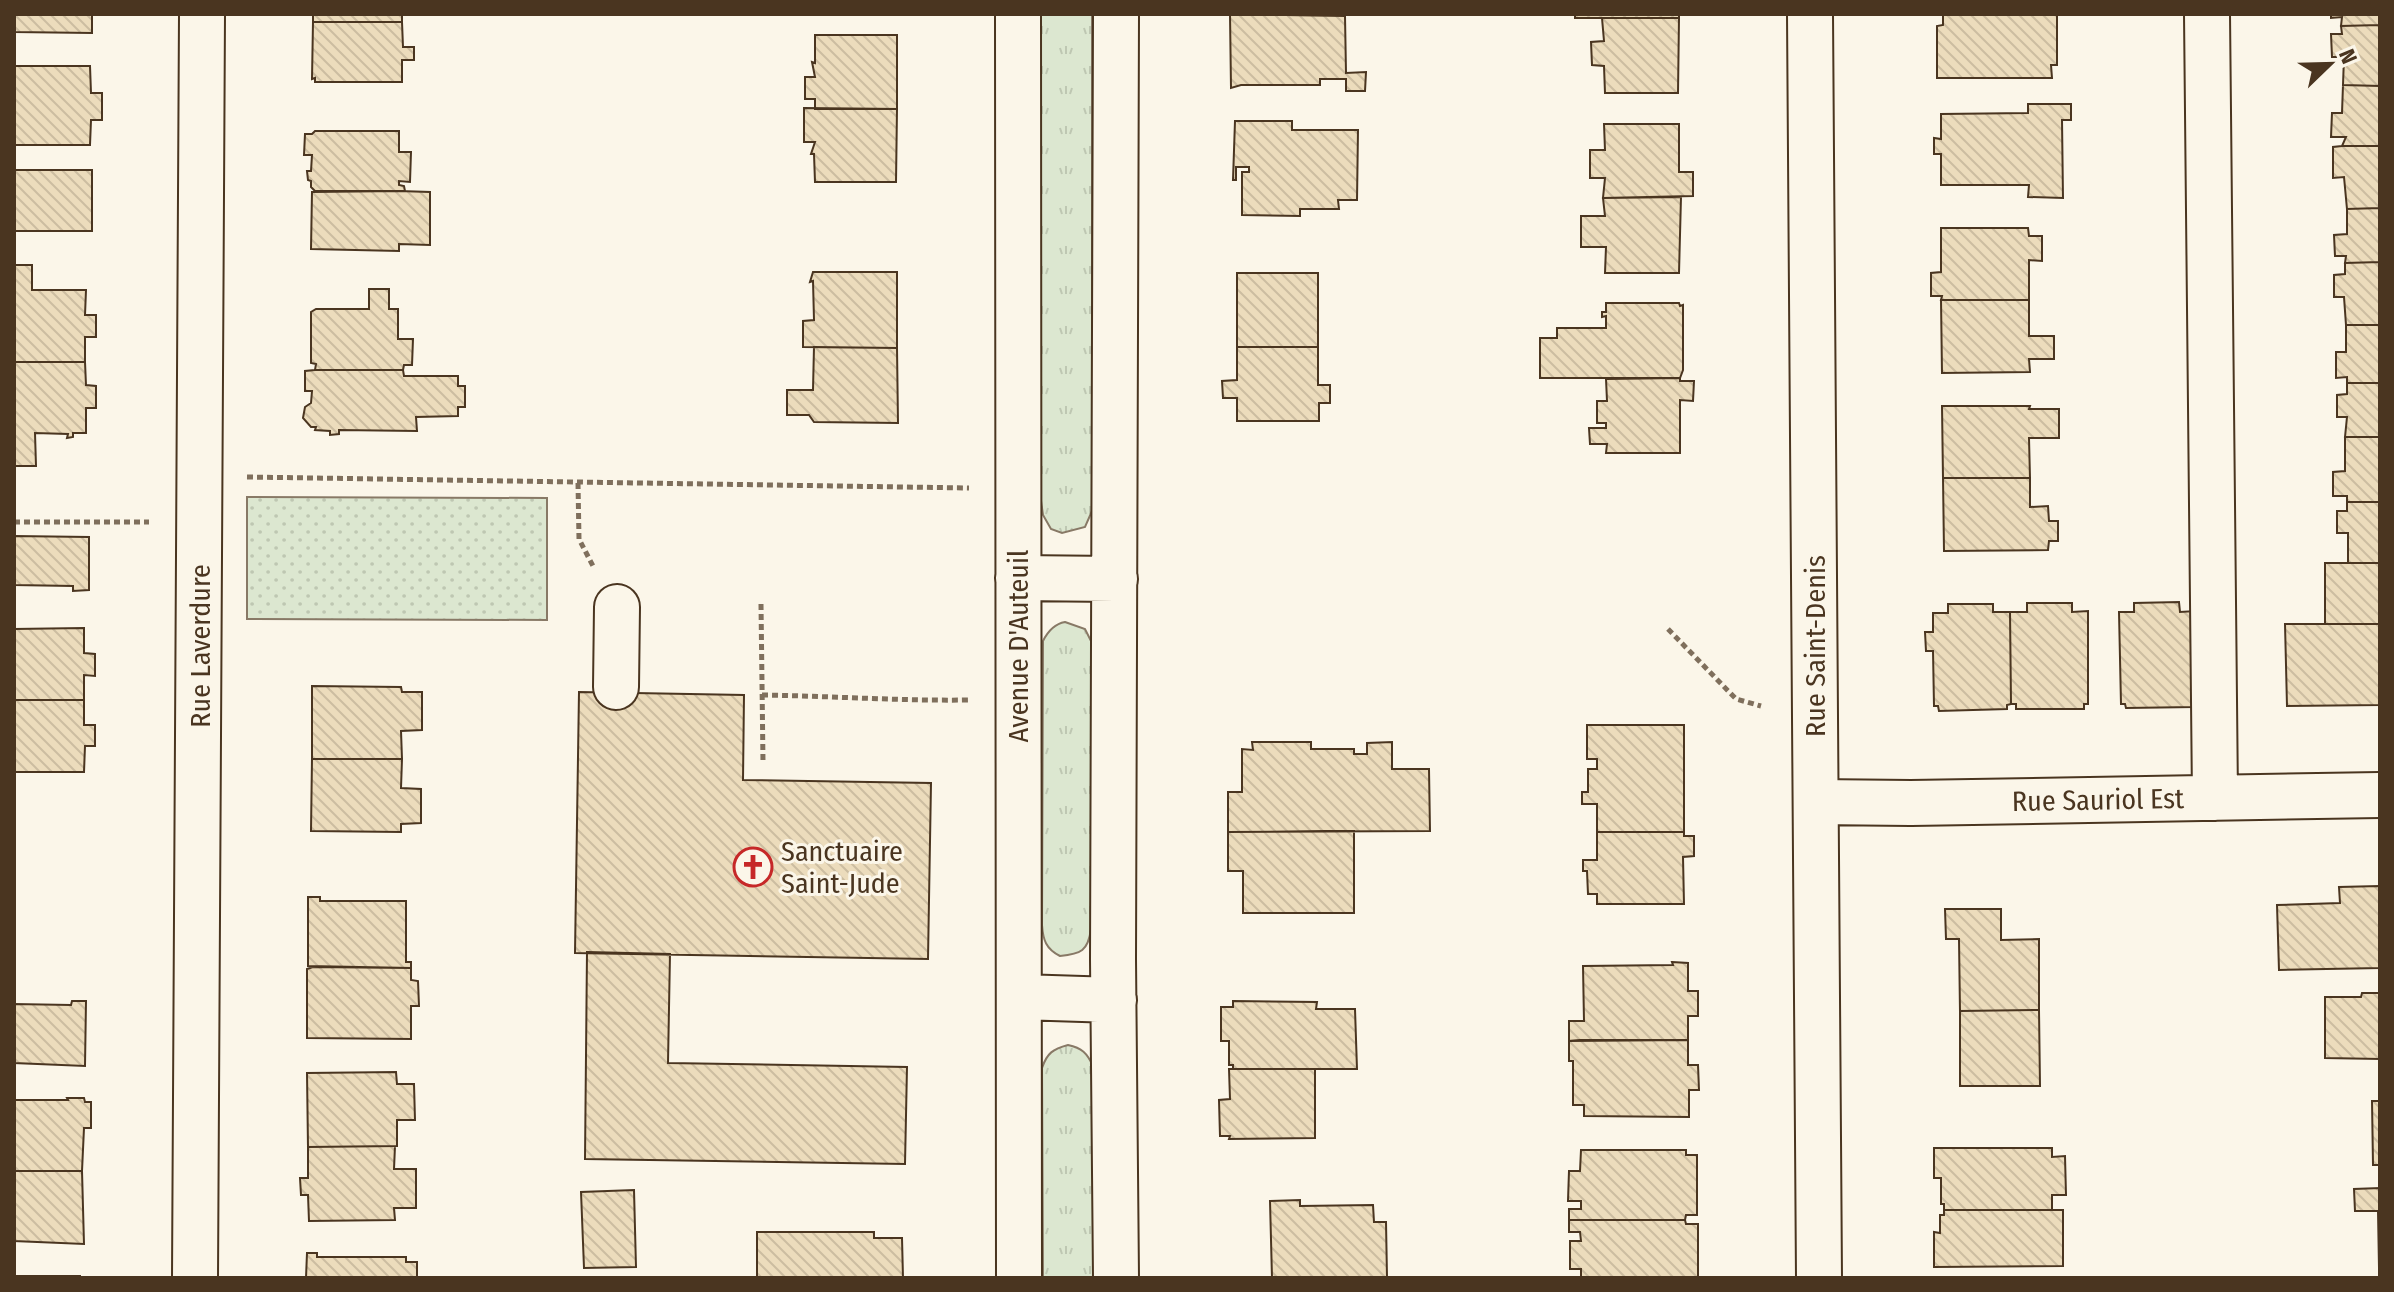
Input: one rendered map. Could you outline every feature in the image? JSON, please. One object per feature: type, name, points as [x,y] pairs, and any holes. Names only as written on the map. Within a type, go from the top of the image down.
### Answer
[{"type":"street","name":"Rue Laverdure","points":[[195,1278],[202,14]]},
{"type":"street","name":"Avenue D'Auteuil","points":[[1018,14],[1019,1278]]},
{"type":"street","points":[[1116,14],[1116,1278]]},
{"type":"street","name":"Rue Saint-Denis","points":[[1810,14],[1819,1278]]},
{"type":"street","points":[[2207,14],[2215,798]]},
{"type":"street","points":[[1018,578],[1115,579]]},
{"type":"street","points":[[608,591],[616,687]]},
{"type":"street","name":"Rue Sauriol Est","points":[[1816,802],[2380,795]]},
{"type":"street","points":[[1020,997],[1114,1000]]},
{"type":"path","points":[[242,477],[978,488]]},
{"type":"path","points":[[578,483],[579,539],[608,591]]},
{"type":"path","points":[[14,522],[156,522]]},
{"type":"path","points":[[761,604],[763,762]]},
{"type":"path","points":[[1668,629],[1736,699],[1761,706]]},
{"type":"path","points":[[762,695],[856,696],[886,701],[977,700]]},
{"type":"green space","points":[[1041,14],[1092,14],[1092,511],[1085,527],[1062,533],[1051,529],[1043,515],[1041,501]]},
{"type":"green space","points":[[247,497],[547,498],[547,620],[247,619]]},
{"type":"green space","points":[[1065,622],[1085,629],[1093,645],[1091,929],[1082,950],[1060,956],[1046,944],[1042,925],[1043,641],[1052,628]]},
{"type":"green space","points":[[1068,1045],[1084,1052],[1093,1066],[1093,1278],[1043,1278],[1042,1068],[1051,1052]]},
{"type":"building","points":[[14,14],[92,14],[92,33],[14,32]]},
{"type":"building","points":[[313,14],[402,14],[402,22],[313,22]]},
{"type":"building","points":[[1230,14],[1345,16],[1346,73],[1366,72],[1365,91],[1346,91],[1346,79],[1320,79],[1320,85],[1241,85],[1231,88]]},
{"type":"building","points":[[1575,14],[1679,14],[1679,18],[1575,18]]},
{"type":"building","points":[[1943,14],[2057,14],[2057,65],[2051,65],[2052,78],[1937,78],[1937,26],[1943,25]]},
{"type":"building","points":[[2331,14],[2380,14],[2380,25],[2341,26],[2342,17],[2331,18]]},
{"type":"building","points":[[1602,18],[1679,18],[1678,93],[1605,93],[1604,66],[1592,65],[1591,42],[1604,41]]},
{"type":"building","points":[[313,22],[402,22],[403,47],[414,47],[414,60],[402,60],[402,82],[315,82],[315,78],[312,79]]},
{"type":"building","points":[[2380,25],[2380,86],[2343,85],[2344,57],[2332,57],[2331,34],[2342,34],[2341,26]]},
{"type":"building","points":[[815,35],[897,35],[897,109],[815,109],[815,99],[805,99],[805,77],[815,77],[812,62],[815,63]]},
{"type":"building","points":[[14,66],[90,66],[91,93],[102,93],[102,120],[91,120],[90,145],[14,145]]},
{"type":"building","points":[[2343,85],[2380,86],[2380,146],[2342,146],[2346,137],[2331,137],[2332,113],[2342,113]]},
{"type":"building","points":[[2028,104],[2071,104],[2071,120],[2062,120],[2063,198],[2028,197],[2029,185],[1941,185],[1941,154],[1934,154],[1934,138],[1941,139],[1941,114],[2028,113]]},
{"type":"building","points":[[804,108],[897,109],[896,182],[815,182],[814,154],[811,154],[815,142],[804,142]]},
{"type":"building","points":[[1235,121],[1292,121],[1292,130],[1358,130],[1357,200],[1338,200],[1339,209],[1300,209],[1300,216],[1242,215],[1242,172],[1249,172],[1249,167],[1236,167],[1236,180],[1233,180]]},
{"type":"building","points":[[1604,124],[1679,124],[1679,172],[1693,172],[1693,196],[1603,198],[1605,178],[1590,178],[1590,150],[1605,150]]},
{"type":"building","points":[[315,131],[399,131],[399,152],[411,152],[410,182],[399,181],[405,191],[315,191],[308,180],[307,171],[311,171],[312,155],[304,155],[305,134]]},
{"type":"building","points":[[2380,146],[2380,208],[2347,209],[2344,177],[2333,178],[2333,147]]},
{"type":"building","points":[[14,170],[92,170],[92,231],[14,231]]},
{"type":"building","points":[[312,192],[430,192],[430,245],[399,244],[399,251],[311,249]]},
{"type":"building","points":[[1681,197],[1679,273],[1605,273],[1606,247],[1581,247],[1581,216],[1605,216],[1603,198]]},
{"type":"building","points":[[2380,208],[2380,262],[2345,263],[2346,256],[2335,256],[2334,235],[2347,234],[2347,209]]},
{"type":"building","points":[[1941,228],[2028,228],[2029,236],[2042,236],[2042,261],[2029,260],[2029,300],[1941,300],[1942,296],[1931,296],[1931,273],[1941,272]]},
{"type":"building","points":[[2380,262],[2380,325],[2346,325],[2344,297],[2334,297],[2334,275],[2345,274],[2345,263]]},
{"type":"building","points":[[14,265],[32,265],[32,290],[86,290],[85,315],[96,315],[96,337],[85,337],[85,362],[14,362]]},
{"type":"building","points":[[813,272],[897,272],[897,348],[803,347],[803,321],[814,320],[813,281],[810,282]]},
{"type":"building","points":[[1237,273],[1318,273],[1318,347],[1237,347]]},
{"type":"building","points":[[369,289],[389,289],[389,309],[398,309],[398,339],[413,339],[412,365],[404,365],[403,370],[315,370],[316,364],[311,363],[311,312],[316,309],[369,309]]},
{"type":"building","points":[[1941,300],[2029,300],[2029,336],[2054,336],[2054,359],[2029,359],[2030,372],[1942,373]]},
{"type":"building","points":[[1606,303],[1683,305],[1683,370],[1680,378],[1540,378],[1540,338],[1557,338],[1557,328],[1606,328],[1606,316],[1602,317],[1602,312],[1606,312]]},
{"type":"building","points":[[2346,325],[2380,325],[2380,383],[2347,383],[2347,377],[2336,378],[2336,352],[2346,352]]},
{"type":"building","points":[[814,347],[897,348],[898,423],[814,422],[809,415],[787,415],[787,390],[813,390]]},
{"type":"building","points":[[1237,347],[1318,347],[1318,385],[1330,385],[1330,403],[1319,403],[1319,421],[1237,421],[1237,398],[1223,398],[1222,381],[1237,380]]},
{"type":"building","points":[[14,362],[85,362],[86,385],[96,386],[96,408],[86,408],[86,433],[73,433],[73,437],[67,438],[68,434],[35,433],[36,466],[14,466]]},
{"type":"building","points":[[403,370],[404,376],[458,376],[458,386],[465,386],[465,407],[458,407],[458,416],[416,417],[417,431],[339,430],[339,434],[330,435],[330,431],[315,430],[316,427],[311,427],[303,418],[305,407],[311,403],[312,391],[305,391],[305,371]]},
{"type":"building","points":[[1680,378],[1680,381],[1694,381],[1693,401],[1680,400],[1680,453],[1606,453],[1607,444],[1590,444],[1589,428],[1606,428],[1606,423],[1597,423],[1597,401],[1607,401],[1606,379]]},
{"type":"building","points":[[2347,383],[2380,383],[2380,437],[2345,437],[2347,417],[2337,417],[2337,395],[2347,394]]},
{"type":"building","points":[[1942,406],[2059,409],[2059,438],[2029,438],[2030,478],[1943,478]]},
{"type":"building","points":[[2345,437],[2380,437],[2380,502],[2347,502],[2347,496],[2333,496],[2333,472],[2345,471]]},
{"type":"building","points":[[1943,478],[2030,478],[2030,507],[2048,506],[2049,521],[2058,521],[2058,541],[2049,541],[2048,550],[1944,551]]},
{"type":"building","points":[[2347,502],[2380,502],[2380,563],[2348,563],[2348,533],[2337,533],[2337,511],[2347,511]]},
{"type":"building","points":[[14,536],[89,537],[89,590],[73,591],[73,586],[14,585]]},
{"type":"building","points":[[2325,563],[2380,563],[2380,624],[2325,624]]},
{"type":"building","points":[[2179,602],[2180,612],[2196,611],[2194,707],[2126,708],[2125,704],[2121,704],[2119,612],[2134,612],[2134,603]]},
{"type":"building","points":[[2027,603],[2072,603],[2072,612],[2088,611],[2088,704],[2084,704],[2084,709],[2016,709],[2016,704],[2011,704],[2010,612],[2027,612]]},
{"type":"building","points":[[1948,604],[1993,604],[1993,612],[2010,612],[2011,704],[2007,705],[2007,709],[1939,711],[1938,706],[1934,706],[1933,651],[1926,651],[1925,632],[1933,632],[1933,613],[1948,613]]},
{"type":"building","points":[[2285,624],[2380,624],[2380,705],[2287,706]]},
{"type":"building","points":[[84,628],[84,653],[95,654],[95,676],[84,675],[84,700],[14,700],[14,629]]},
{"type":"building","points":[[312,686],[401,687],[402,692],[422,692],[422,730],[401,731],[402,759],[312,759]]},
{"type":"building","name":"Sanctuaire Saint-Jude","points":[[579,692],[744,695],[743,780],[931,783],[928,959],[575,953]]},
{"type":"building","points":[[14,700],[84,700],[84,725],[95,725],[95,746],[85,746],[84,772],[14,772]]},
{"type":"building","points":[[1587,725],[1684,725],[1684,832],[1597,832],[1597,804],[1582,804],[1582,792],[1588,792],[1588,769],[1597,769],[1597,759],[1587,759]]},
{"type":"building","points":[[1252,742],[1311,742],[1311,749],[1354,749],[1354,754],[1367,754],[1367,743],[1392,742],[1392,769],[1429,769],[1430,831],[1228,832],[1228,792],[1242,792],[1242,749],[1253,750]]},
{"type":"building","points":[[312,759],[402,759],[401,788],[421,789],[421,823],[401,824],[401,832],[311,831]]},
{"type":"building","points":[[1354,831],[1354,913],[1243,913],[1243,871],[1228,871],[1228,832]]},
{"type":"building","points":[[1597,832],[1684,832],[1684,836],[1694,836],[1694,856],[1683,857],[1684,904],[1597,904],[1597,894],[1588,894],[1583,860],[1597,860]]},
{"type":"building","points":[[2379,886],[2380,968],[2279,970],[2277,905],[2340,903],[2339,887]]},
{"type":"building","points":[[308,897],[320,897],[320,901],[406,901],[406,962],[411,962],[411,968],[308,966]]},
{"type":"building","points":[[1945,909],[2001,909],[2001,940],[2039,939],[2039,1010],[1960,1011],[1959,939],[1946,939]]},
{"type":"building","points":[[587,952],[670,954],[668,1063],[907,1067],[905,1164],[585,1159]]},
{"type":"building","points":[[1672,962],[1688,963],[1688,991],[1698,991],[1698,1016],[1688,1016],[1688,1040],[1569,1041],[1569,1021],[1584,1021],[1583,966],[1673,965]]},
{"type":"building","points":[[411,968],[411,980],[418,981],[419,1006],[411,1006],[411,1039],[307,1038],[307,969]]},
{"type":"building","points":[[2362,993],[2380,993],[2380,1059],[2325,1058],[2325,997],[2361,997]]},
{"type":"building","points":[[72,1001],[86,1001],[85,1066],[14,1063],[14,1004],[71,1005]]},
{"type":"building","points":[[1233,1001],[1317,1002],[1316,1009],[1355,1009],[1357,1069],[1233,1069],[1233,1065],[1229,1065],[1229,1041],[1221,1041],[1221,1007],[1233,1007]]},
{"type":"building","points":[[2039,1010],[2040,1086],[1960,1086],[1960,1011]]},
{"type":"building","points":[[1688,1040],[1688,1065],[1698,1065],[1699,1090],[1689,1090],[1689,1117],[1584,1116],[1584,1105],[1573,1105],[1573,1061],[1569,1061],[1569,1041]]},
{"type":"building","points":[[1229,1069],[1315,1069],[1315,1138],[1229,1139],[1230,1136],[1220,1136],[1219,1100],[1230,1099]]},
{"type":"building","points":[[396,1072],[397,1084],[414,1084],[415,1120],[397,1120],[397,1146],[308,1147],[307,1073]]},
{"type":"building","points":[[84,1098],[85,1102],[91,1102],[91,1128],[84,1128],[82,1171],[14,1171],[14,1100]]},
{"type":"building","points":[[2372,1101],[2380,1101],[2380,1165],[2373,1165]]},
{"type":"building","points":[[395,1146],[394,1169],[416,1169],[416,1208],[394,1208],[395,1220],[309,1221],[308,1195],[301,1195],[300,1178],[308,1178],[308,1147]]},
{"type":"building","points":[[1934,1148],[2052,1148],[2052,1157],[2065,1156],[2066,1195],[2052,1195],[2052,1210],[1944,1210],[1944,1204],[1941,1204],[1941,1178],[1934,1178]]},
{"type":"building","points":[[1581,1150],[1686,1150],[1686,1155],[1697,1155],[1697,1215],[1686,1215],[1685,1220],[1569,1220],[1569,1209],[1581,1209],[1581,1201],[1568,1201],[1569,1171],[1580,1171]]},
{"type":"building","points":[[14,1171],[82,1171],[84,1244],[14,1241]]},
{"type":"building","points":[[2380,1188],[2379,1268],[2378,1211],[2355,1211],[2354,1189]]},
{"type":"building","points":[[634,1190],[636,1267],[584,1268],[581,1192]]},
{"type":"building","points":[[1300,1200],[1300,1206],[1373,1205],[1374,1222],[1386,1222],[1387,1277],[1272,1278],[1270,1201]]},
{"type":"building","points":[[1944,1210],[2063,1210],[2063,1266],[1934,1267],[1934,1232],[1940,1233],[1940,1215],[1944,1215]]},
{"type":"building","points":[[1569,1220],[1685,1220],[1686,1224],[1698,1224],[1698,1278],[1581,1278],[1581,1269],[1570,1269],[1570,1241],[1581,1241],[1580,1232],[1569,1232]]},
{"type":"building","points":[[757,1232],[874,1232],[874,1238],[902,1238],[903,1278],[757,1278]]},
{"type":"building","points":[[307,1253],[317,1253],[317,1257],[406,1257],[406,1262],[417,1262],[417,1278],[306,1278]]},
{"type":"building","points":[[80,1276],[80,1278],[14,1278]]},
{"type":"place","name":"Sanctuaire Saint-Jude","points":[[753,867]]}]
